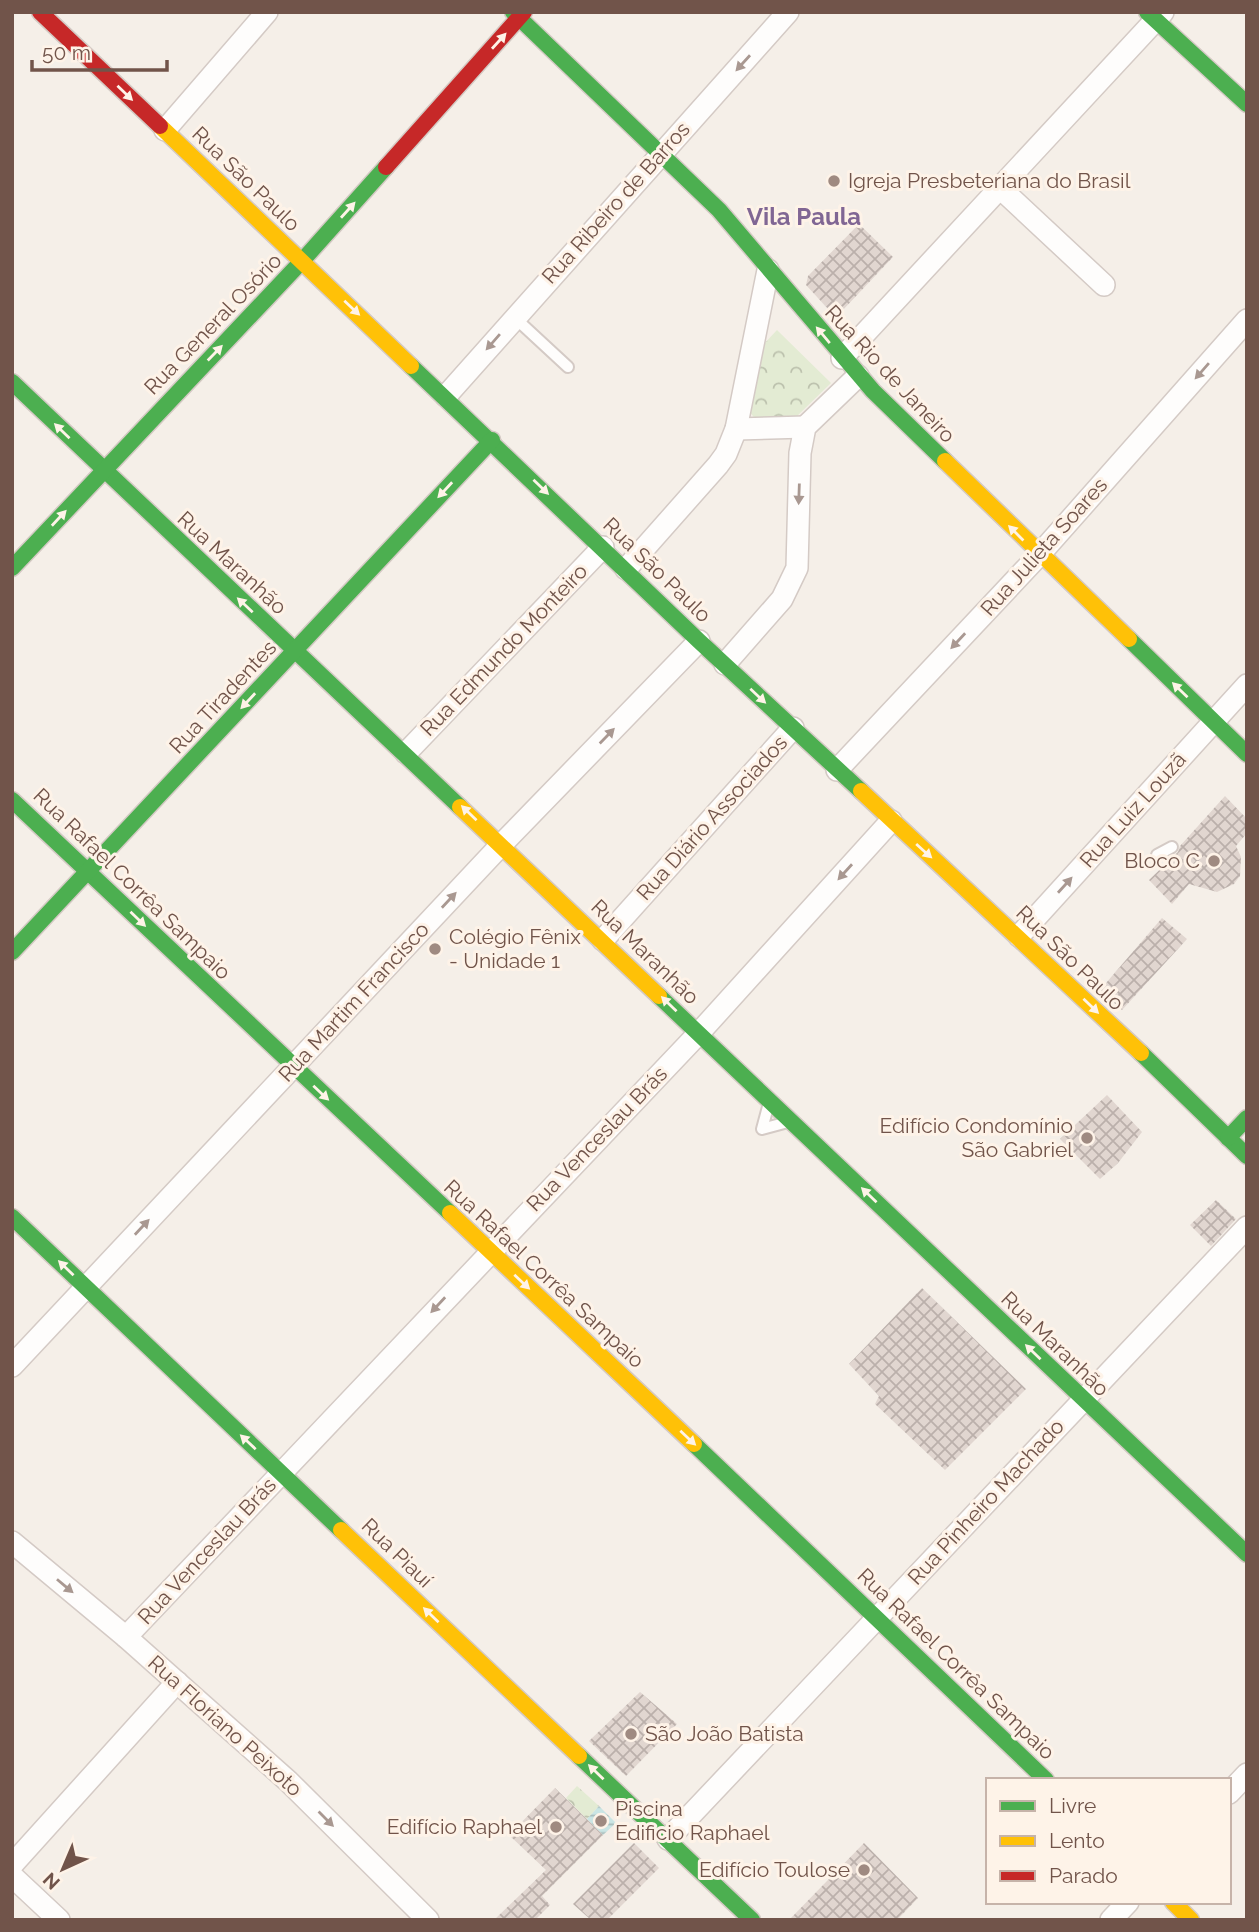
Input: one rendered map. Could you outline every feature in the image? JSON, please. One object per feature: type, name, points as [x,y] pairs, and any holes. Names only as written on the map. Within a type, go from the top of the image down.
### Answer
[{"type":"street","name":"Rua São Paulo","points":[[40,12],[446,396],[699,641],[891,821],[1019,936],[1247,1156]]},
{"type":"street","points":[[165,130],[267,12]]},
{"type":"street","name":"Rua Ribeiro de Barros","points":[[446,396],[788,12]]},
{"type":"street","name":"Rua Rio de Janeiro","points":[[519,14],[719,209],[858,376],[1039,555],[1247,754]]},
{"type":"street","name":"Rua General Osório","points":[[12,568],[302,261],[519,14]]},
{"type":"street","points":[[842,358],[1155,15],[1247,104]]},
{"type":"street","points":[[998,186],[1104,285]]},
{"type":"street","points":[[626,569],[726,454],[736,429],[768,270]]},
{"type":"street","name":"Rua Julieta Soares","points":[[837,770],[1039,555],[1247,320]]},
{"type":"street","points":[[725,664],[791,586],[797,568],[800,453],[805,427],[858,376]]},
{"type":"street","name":"Rua Maranhão","points":[[12,382],[294,652],[406,753],[1247,1554]]},
{"type":"street","points":[[736,429],[805,427]]},
{"type":"street","name":"Rua Tiradentes","points":[[12,952],[492,440]]},
{"type":"street","name":"Rua Edmundo Monteiro","points":[[406,753],[603,547]]},
{"type":"street","name":"Rua Martim Francisco","points":[[12,1367],[501,845],[699,641]]},
{"type":"street","name":"Rua Luiz Louzã","points":[[1019,936],[1247,685]]},
{"type":"street","name":"Rua Diário Associados","points":[[603,940],[793,728]]},
{"type":"street","name":"Rua Rafael Corrêa Sampaio","points":[[12,800],[878,1617],[1044,1778]]},
{"type":"street","name":"Rua Venceslau Brás","points":[[126,1637],[489,1251],[699,1033],[891,821]]},
{"type":"street","points":[[1228,1138],[1247,1118]]},
{"type":"street","name":"Rua Piauí","points":[[12,1217],[752,1920]]},
{"type":"street","name":"Rua Pinheiro Machado","points":[[667,1839],[1247,1227]]},
{"type":"street","name":"Rua Floriano Peixoto","points":[[12,1542],[126,1637],[288,1781],[428,1920]]},
{"type":"street","points":[[12,1865],[177,1682]]},
{"type":"street","points":[[1231,1791],[1247,1774]]},
{"type":"street","points":[[12,1876],[60,1920]]},
{"type":"street","points":[[1111,1920],[1126,1904]]},
{"type":"street","points":[[1175,1904],[1191,1920]]},
{"type":"lane","points":[[514,317],[568,367]]},
{"type":"lane","points":[[1157,855],[1172,847]]},
{"type":"lane","points":[[770,1101],[762,1129],[791,1121]]},
{"type":"green space","points":[[777,330],[831,383],[792,421],[758,422],[748,410],[763,345]]},
{"type":"green space","points":[[577,1786],[599,1806],[587,1819],[566,1798]]},
{"type":"water","name":"Piscina Edificio Raphael","points":[[599,1806],[616,1823],[603,1835],[587,1819]]},
{"type":"building","points":[[859,224],[893,257],[841,312],[834,306],[830,311],[806,285],[808,276]]},
{"type":"building","points":[[1225,796],[1247,819],[1247,833],[1236,846],[1241,857],[1240,876],[1234,884],[1217,892],[1189,884],[1172,904],[1149,880],[1178,852],[1180,846]]},
{"type":"building","points":[[1162,918],[1187,939],[1122,1010],[1100,990]]},
{"type":"building","name":"Edifício Condomínio São Gabriel","points":[[1107,1095],[1142,1132],[1118,1163],[1100,1179],[1060,1139]]},
{"type":"building","points":[[1216,1200],[1236,1219],[1211,1246],[1190,1225]]},
{"type":"building","points":[[922,1288],[1026,1389],[945,1470],[875,1404],[879,1396],[849,1364]]},
{"type":"building","name":"São João Batista","points":[[640,1692],[677,1724],[626,1776],[589,1741]]},
{"type":"building","name":"Edifício Raphael","points":[[555,1788],[603,1835],[542,1896],[550,1905],[535,1920],[494,1920],[546,1870],[509,1835]]},
{"type":"building","points":[[634,1843],[659,1868],[607,1920],[591,1920],[573,1904]]},
{"type":"building","name":"Edifício Toulose","points":[[864,1843],[918,1898],[897,1920],[789,1920]]},
{"type":"traffic: fast","points":[[513,12],[719,210],[873,391],[945,461]]},
{"type":"traffic: fast","points":[[1147,12],[1247,104]]},
{"type":"traffic: fast","points":[[12,568],[302,261],[386,167]]},
{"type":"traffic: fast","points":[[411,366],[699,641],[861,791]]},
{"type":"traffic: fast","points":[[12,382],[460,807]]},
{"type":"traffic: fast","points":[[12,952],[492,440]]},
{"type":"traffic: fast","points":[[1129,639],[1247,754]]},
{"type":"traffic: fast","points":[[12,800],[450,1213]]},
{"type":"traffic: fast","points":[[659,996],[1247,1554]]},
{"type":"traffic: fast","points":[[1141,1053],[1247,1156]]},
{"type":"traffic: fast","points":[[1228,1138],[1247,1118]]},
{"type":"traffic: fast","points":[[12,1217],[341,1530]]},
{"type":"traffic: fast","points":[[694,1444],[1044,1778]]},
{"type":"traffic: fast","points":[[579,1756],[752,1920]]},
{"type":"traffic: slow","points":[[160,126],[411,366]]},
{"type":"traffic: slow","points":[[945,461],[1129,639]]},
{"type":"traffic: slow","points":[[861,791],[1141,1053]]},
{"type":"traffic: slow","points":[[460,807],[659,996]]},
{"type":"traffic: slow","points":[[450,1213],[694,1444]]},
{"type":"traffic: slow","points":[[341,1530],[579,1756]]},
{"type":"traffic: slow","points":[[1175,1904],[1191,1920]]},
{"type":"traffic: jam","points":[[40,12],[160,126]]},
{"type":"traffic: jam","points":[[386,167],[524,12]]},
{"type":"place","name":"Igreja Presbeteriana do Brasil","points":[[834,181]]},
{"type":"place","name":"Bloco C","points":[[1214,861]]},
{"type":"place","name":"Colégio Fênix - Unidade 1","points":[[435,949]]},
{"type":"place","name":"Edifício Condomínio São Gabriel","points":[[1087,1138]]},
{"type":"place","name":"São João Batista","points":[[631,1734]]},
{"type":"place","name":"Piscina Edificio Raphael","points":[[601,1821]]},
{"type":"place","name":"Edifício Raphael","points":[[556,1827]]},
{"type":"place","name":"Edifício Toulose","points":[[864,1870]]},
{"type":"district","name":"Vila Paula","points":[[804,217]]}]
